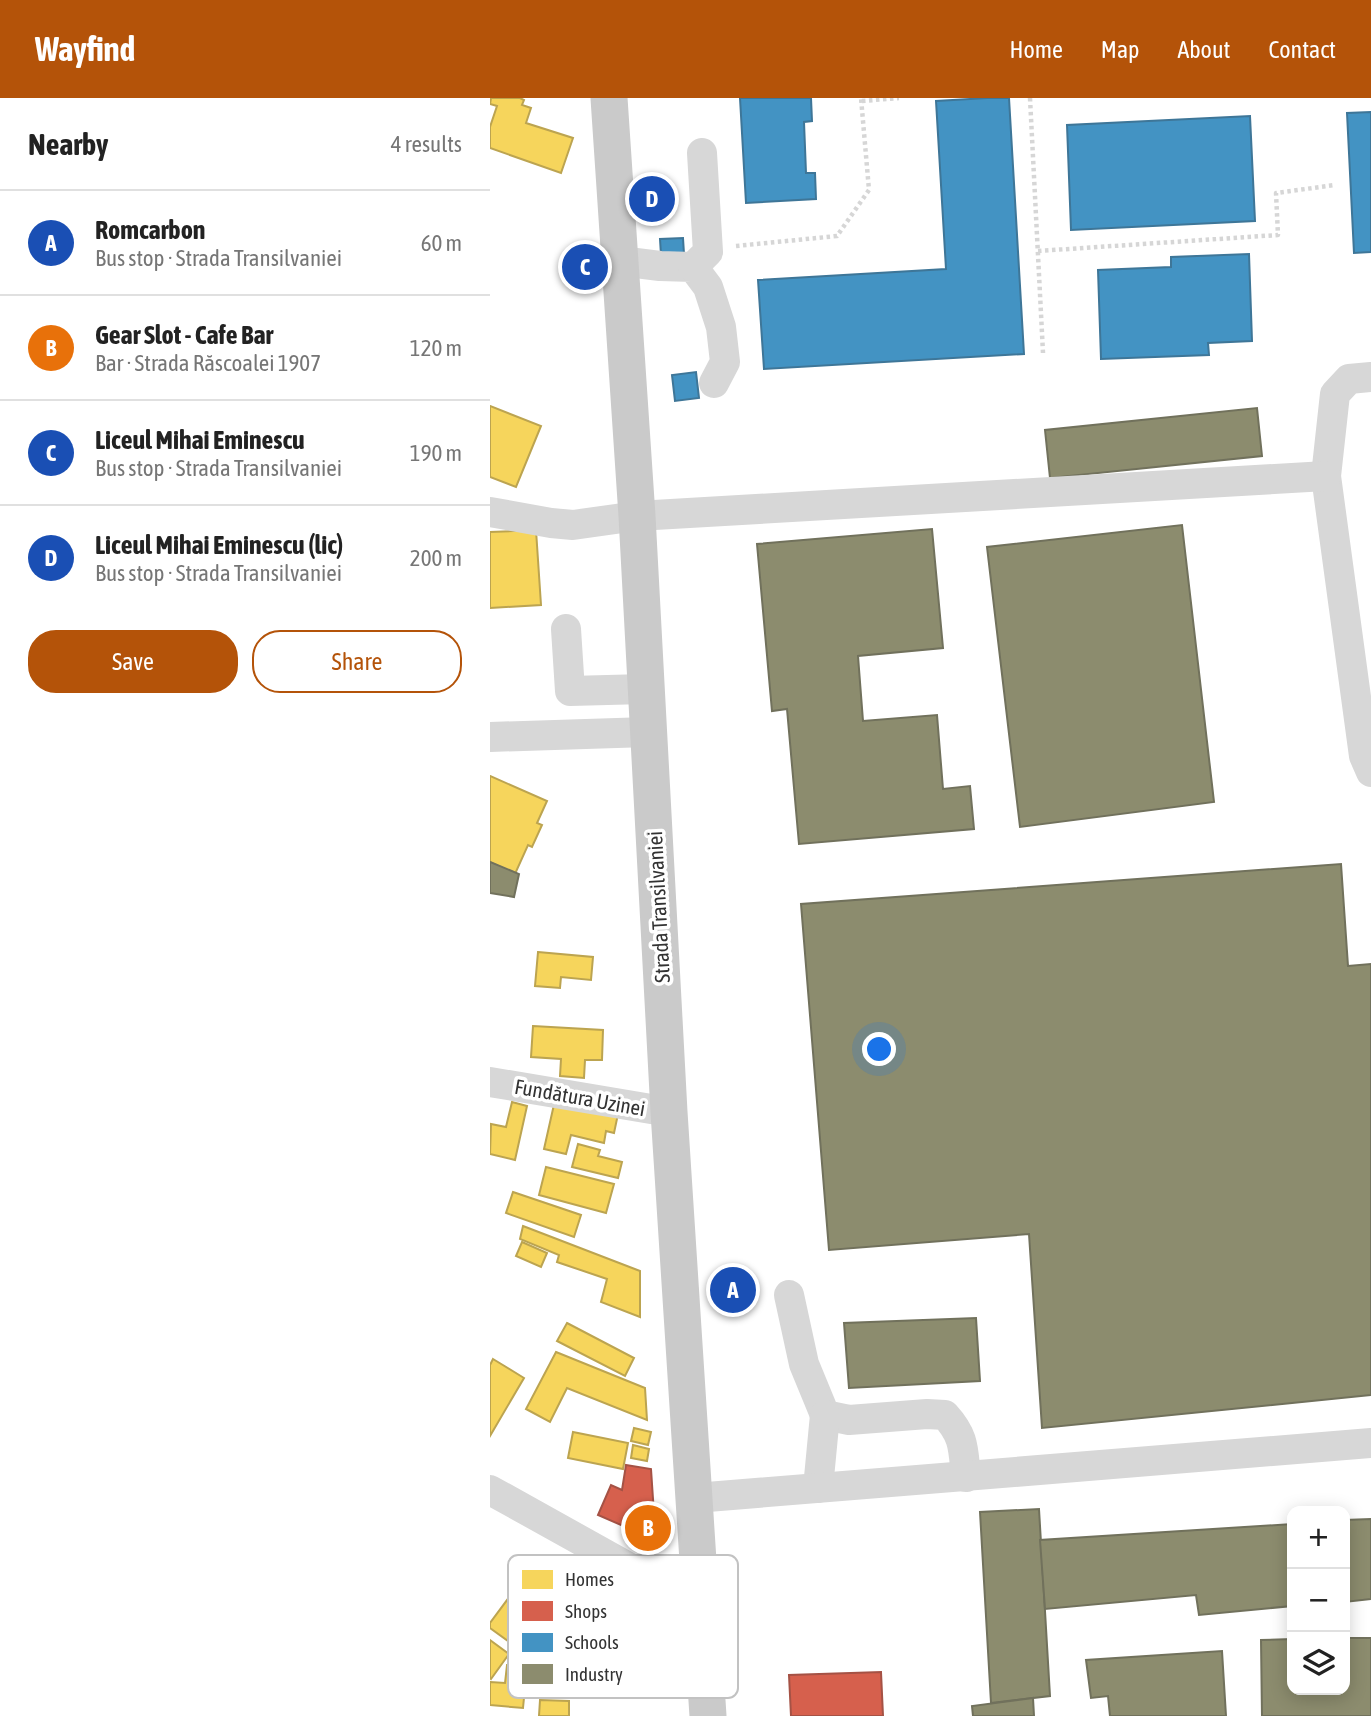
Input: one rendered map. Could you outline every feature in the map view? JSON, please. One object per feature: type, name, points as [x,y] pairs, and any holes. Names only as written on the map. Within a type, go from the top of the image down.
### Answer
[{"type":"main road","name":"Strada Transilvaniei","points":[[608,98],[637,516],[669,1112],[699,1555]]},
{"type":"main road","name":"Strada Transilvaniei","points":[[707,1698],[708,1716]]},
{"type":"street","points":[[702,153],[703,269],[721,327],[725,362],[713,383]]},
{"type":"street","points":[[620,261],[703,269]]},
{"type":"street","points":[[1371,377],[1349,379],[1335,394],[1326,476],[1364,756],[1371,772]]},
{"type":"street","points":[[490,512],[573,526],[637,516],[1326,476]]},
{"type":"street","points":[[566,629],[570,691],[645,689]]},
{"type":"street","points":[[490,737],[648,732]]},
{"type":"street","name":"Fundătura Uzinei","points":[[490,1082],[669,1112]]},
{"type":"street","points":[[789,1295],[804,1364],[825,1415],[818,1488]]},
{"type":"street","points":[[825,1415],[849,1420],[945,1415],[962,1439],[966,1477]]},
{"type":"street","points":[[695,1498],[1371,1443]]},
{"type":"street","points":[[490,1490],[607,1555]]},
{"type":"path","points":[[703,269],[730,247],[837,236],[869,190],[862,99],[899,98]]},
{"type":"path","points":[[1030,98],[1043,353]]},
{"type":"path","points":[[1038,251],[1278,235],[1276,193],[1335,186]]},
{"type":"building: Homes","points":[[491,98],[520,98],[524,100],[522,105],[531,108],[526,123],[573,138],[561,173],[490,148],[490,127],[497,106],[490,104]]},
{"type":"building: Homes","points":[[490,406],[541,426],[516,487],[490,477]]},
{"type":"building: Homes","points":[[536,530],[541,605],[490,608],[490,532]]},
{"type":"building: Homes","points":[[490,776],[547,801],[537,823],[542,825],[532,847],[528,845],[515,874],[490,862]]},
{"type":"building: Homes","points":[[538,952],[593,957],[591,980],[561,977],[560,988],[535,986]]},
{"type":"building: Homes","points":[[533,1026],[603,1030],[602,1060],[585,1060],[584,1078],[560,1076],[561,1059],[531,1057]]},
{"type":"building: Homes","points":[[555,1100],[618,1114],[614,1133],[606,1131],[604,1143],[571,1135],[566,1154],[544,1149]]},
{"type":"building: Homes","points":[[512,1102],[527,1106],[515,1160],[490,1154],[491,1124],[506,1127]]},
{"type":"building: Homes","points":[[578,1144],[600,1150],[598,1156],[622,1162],[618,1178],[572,1167]]},
{"type":"building: Homes","points":[[546,1167],[614,1184],[606,1213],[539,1195]]},
{"type":"building: Homes","points":[[513,1192],[581,1215],[574,1237],[506,1213]]},
{"type":"building: Homes","points":[[523,1226],[640,1271],[640,1317],[601,1302],[607,1279],[557,1262],[559,1255],[520,1239]]},
{"type":"building: Homes","points":[[522,1242],[547,1253],[541,1267],[516,1256]]},
{"type":"building: Homes","points":[[567,1323],[634,1358],[625,1376],[557,1341]]},
{"type":"building: Homes","points":[[556,1352],[645,1388],[647,1420],[567,1388],[550,1422],[526,1409]]},
{"type":"building: Homes","points":[[493,1359],[524,1378],[490,1436],[490,1365]]},
{"type":"building: Homes","points":[[634,1428],[651,1432],[648,1445],[631,1441]]},
{"type":"building: Homes","points":[[573,1432],[628,1443],[623,1469],[568,1458]]},
{"type":"building: Homes","points":[[633,1445],[649,1449],[647,1461],[631,1458]]},
{"type":"building: Homes","points":[[508,1599],[508,1641],[490,1628],[490,1623]]},
{"type":"building: Homes","points":[[490,1640],[508,1655],[490,1678]]},
{"type":"building: Homes","points":[[508,1665],[508,1698],[524,1698],[523,1708],[490,1705],[490,1682],[505,1683]]},
{"type":"building: Homes","points":[[540,1700],[569,1701],[569,1716],[539,1716]]},
{"type":"building: Shops","points":[[626,1465],[651,1469],[655,1529],[651,1538],[598,1515],[611,1485],[622,1490]]},
{"type":"building: Shops","points":[[881,1672],[883,1716],[791,1716],[789,1675]]},
{"type":"building: Schools","points":[[740,98],[811,98],[812,121],[804,122],[806,173],[815,173],[816,199],[746,203]]},
{"type":"building: Schools","points":[[1009,98],[1024,354],[764,369],[758,280],[946,269],[936,101]]},
{"type":"building: Schools","points":[[1371,112],[1371,252],[1354,253],[1347,113]]},
{"type":"building: Schools","points":[[1250,116],[1255,221],[1071,230],[1067,125]]},
{"type":"building: Schools","points":[[683,238],[684,254],[661,255],[660,239]]},
{"type":"building: Schools","points":[[1249,254],[1252,341],[1208,343],[1209,355],[1101,359],[1098,270],[1171,267],[1171,257]]},
{"type":"building: Schools","points":[[696,372],[699,398],[675,401],[672,375]]},
{"type":"building: Industry","points":[[1257,408],[1262,456],[1050,478],[1045,430]]},
{"type":"building: Industry","points":[[1182,525],[1214,802],[1020,827],[987,547]]},
{"type":"building: Industry","points":[[932,529],[943,648],[858,656],[863,721],[937,715],[943,789],[970,786],[974,829],[799,844],[787,709],[772,711],[757,544]]},
{"type":"building: Industry","points":[[490,862],[519,874],[514,897],[490,893]]},
{"type":"building: Industry","points":[[1341,864],[1348,966],[1371,964],[1371,1395],[1042,1428],[1029,1234],[829,1250],[801,904]]},
{"type":"building: Industry","points":[[976,1318],[980,1381],[849,1388],[844,1323]]},
{"type":"building: Industry","points":[[1039,1509],[1050,1696],[991,1703],[980,1512]]},
{"type":"building: Industry","points":[[1371,1519],[1371,1599],[1350,1601],[1350,1520]]},
{"type":"building: Industry","points":[[1287,1524],[1287,1606],[1199,1615],[1196,1595],[1045,1609],[1040,1540]]},
{"type":"building: Industry","points":[[1350,1638],[1371,1638],[1371,1716],[1262,1716],[1261,1640],[1287,1639],[1287,1695],[1350,1695]]},
{"type":"building: Industry","points":[[1222,1651],[1226,1716],[1110,1716],[1108,1696],[1091,1698],[1086,1660]]},
{"type":"building: Industry","points":[[1033,1698],[1034,1716],[973,1716],[972,1706]]},
{"type":"place","name":"Liceul Mihai Eminescu (lic)","points":[[652,199]]},
{"type":"place","name":"Liceul Mihai Eminescu","points":[[585,267]]},
{"type":"place","name":"Romcarbon","points":[[733,1290]]},
{"type":"place","name":"Gear Slot - Cafe Bar","points":[[648,1528]]}]
